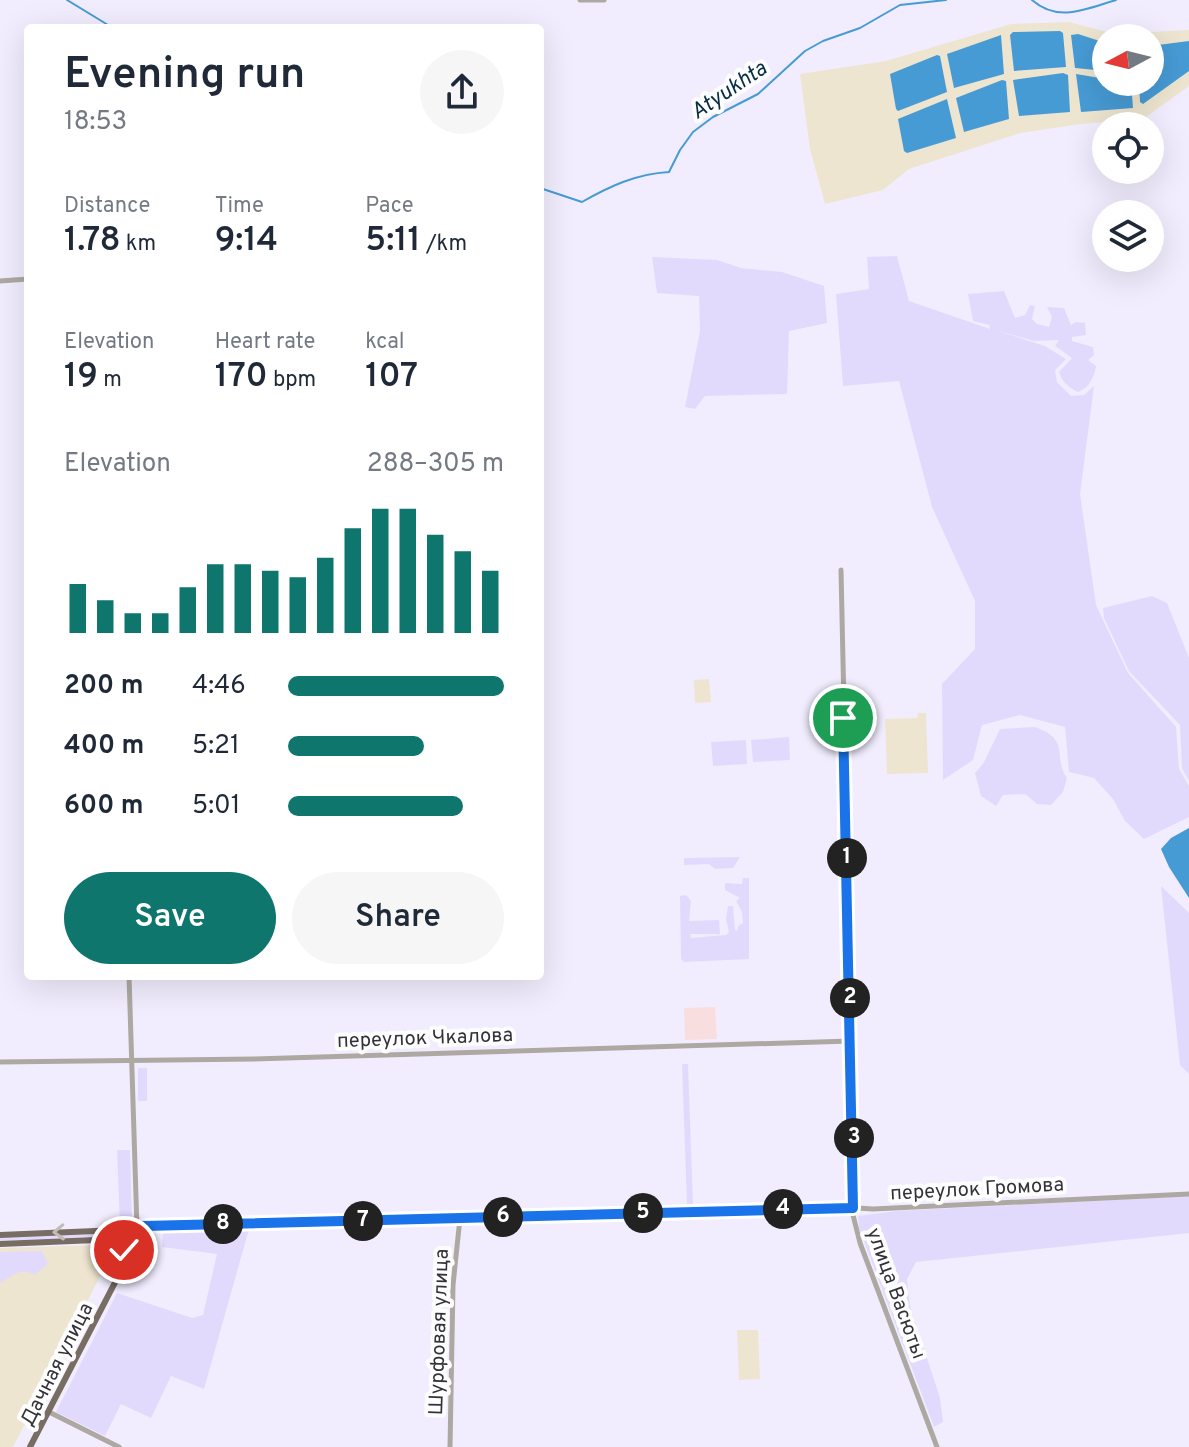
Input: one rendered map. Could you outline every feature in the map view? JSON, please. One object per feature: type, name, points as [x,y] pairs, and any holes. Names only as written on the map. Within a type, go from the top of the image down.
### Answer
[{"type":"main road","name":"переулок Громова","points":[[0,1235],[119,1230]]},
{"type":"main road","points":[[119,1230],[127,1236]]},
{"type":"main road","points":[[0,1244],[118,1239],[127,1236]]},
{"type":"main road","points":[[126,1253],[127,1236]]},
{"type":"main road","points":[[118,1239],[126,1253]]},
{"type":"main road","name":"Дачная улица","points":[[28,1447],[126,1253]]},
{"type":"street","points":[[580,0],[604,0]]},
{"type":"street","points":[[0,281],[24,279]]},
{"type":"street","name":"улица Васюты","points":[[841,570],[853,1208],[860,1243],[937,1447]]},
{"type":"street","name":"Дачная улица","points":[[126,1253],[137,1228],[129,980]]},
{"type":"street","name":"переулок Чкалова","points":[[0,1062],[851,1041]]},
{"type":"street","name":"переулок Громова","points":[[119,1230],[853,1208],[1189,1194]]},
{"type":"street","name":"Шурфовая улица","points":[[450,1447],[453,1285],[460,1218]]},
{"type":"street","points":[[127,1236],[137,1228]]},
{"type":"street","points":[[47,1411],[119,1447]]},
{"type":"shaded area","points":[[1069,22],[1092,28],[1092,96],[1164,96],[1164,31],[1189,30],[1189,86],[1153,112],[1092,112],[1092,123],[1020,133],[909,169],[883,190],[825,204],[810,149],[800,74],[886,61],[1011,24]]},
{"type":"shaded area","points":[[897,256],[909,301],[990,329],[989,325],[973,321],[968,294],[1004,291],[1015,318],[1025,315],[1030,305],[1035,306],[1032,319],[1037,324],[1049,327],[1052,317],[1047,307],[1064,308],[1071,325],[1085,323],[1086,335],[1072,337],[1072,341],[1093,347],[1094,355],[1088,360],[1096,366],[1090,382],[1078,392],[1066,384],[1059,372],[1072,358],[1055,346],[1059,340],[1034,341],[995,330],[1045,346],[1066,359],[1055,370],[1057,382],[1071,396],[1084,395],[1094,386],[1080,494],[1096,605],[1128,673],[1176,727],[1179,769],[1189,786],[1189,817],[1144,839],[1125,821],[1113,799],[1094,778],[1069,772],[1065,727],[1020,715],[982,725],[973,760],[943,780],[942,684],[975,649],[975,601],[932,507],[899,381],[843,386],[836,294],[869,289],[867,257]]},
{"type":"shaded area","points":[[652,257],[717,260],[741,268],[782,272],[824,286],[827,323],[789,331],[787,394],[705,396],[695,409],[685,407],[700,331],[699,296],[657,293]]},
{"type":"shaded area","points":[[1152,596],[1167,603],[1189,658],[1189,781],[1182,768],[1180,725],[1129,671],[1104,618],[1103,608]]},
{"type":"shaded area","points":[[709,679],[711,702],[695,703],[694,680]]},
{"type":"shaded area","points":[[918,713],[926,713],[928,773],[887,774],[885,719],[917,718]]},
{"type":"shaded area","points":[[1035,727],[1046,732],[1057,743],[1067,778],[1063,792],[1051,805],[1037,804],[1025,794],[1003,795],[996,806],[981,796],[975,773],[983,764],[1000,729]]},
{"type":"shaded area","points":[[789,737],[790,760],[753,762],[751,740]]},
{"type":"shaded area","points":[[746,740],[747,764],[713,766],[711,742]]},
{"type":"shaded area","points":[[740,857],[733,868],[715,869],[709,864],[684,865],[684,858]]},
{"type":"shaded area","points":[[743,878],[749,878],[749,959],[684,962],[681,959],[680,896],[686,895],[691,901],[689,921],[719,920],[720,934],[690,934],[691,938],[726,935],[729,932],[726,919],[728,906],[733,906],[735,930],[743,923],[736,901],[740,898],[725,890],[725,883],[742,884]]},
{"type":"shaded area","points":[[1161,886],[1189,913],[1189,1074],[1180,1065]]},
{"type":"shaded area","points":[[715,1007],[717,1039],[685,1040],[684,1008]]},
{"type":"shaded area","points":[[682,1064],[688,1064],[693,1204],[687,1205]]},
{"type":"shaded area","points":[[138,1068],[147,1068],[147,1101],[138,1101]]},
{"type":"shaded area","points":[[117,1150],[130,1150],[132,1225],[120,1225]]},
{"type":"shaded area","points":[[1189,1196],[1189,1233],[916,1262],[907,1279],[910,1306],[940,1398],[943,1422],[934,1427],[859,1228],[858,1216],[896,1211]]},
{"type":"shaded area","points":[[249,1229],[204,1389],[171,1376],[151,1418],[121,1404],[105,1436],[56,1412],[117,1293],[192,1318],[203,1315],[217,1254],[162,1247],[163,1230]]},
{"type":"shaded area","points":[[116,1232],[116,1236],[0,1241],[0,1236]]},
{"type":"shaded area","points":[[100,1245],[111,1255],[13,1447],[0,1447],[0,1248]]},
{"type":"shaded area","points":[[42,1251],[48,1264],[35,1275],[20,1272],[0,1283],[0,1252]]},
{"type":"shaded area","points":[[737,1330],[758,1330],[760,1379],[739,1380]]},
{"type":"water","points":[[1013,32],[1063,33],[1066,67],[1014,71],[1010,35]]},
{"type":"water","points":[[1001,35],[1004,74],[954,88],[947,54]]},
{"type":"water","points":[[1071,35],[1092,38],[1092,70],[1075,68]]},
{"type":"water","points":[[1189,41],[1189,71],[1164,89],[1164,44]]},
{"type":"water","points":[[940,56],[947,92],[898,111],[890,74]]},
{"type":"water","points":[[1063,73],[1068,75],[1070,112],[1019,116],[1013,80]]},
{"type":"water","points":[[1076,74],[1092,77],[1092,96],[1132,96],[1133,108],[1081,112]]},
{"type":"water","points":[[1006,81],[1009,119],[964,132],[956,98]]},
{"type":"water","points":[[1140,96],[1154,96],[1143,104]]},
{"type":"water","points":[[947,99],[956,138],[907,153],[904,151],[898,119]]},
{"type":"water","points":[[1189,828],[1189,898],[1161,849],[1171,838]]},
{"type":"waterway","name":"Atyukhta","points":[[67,0],[106,24]]},
{"type":"waterway","name":"Atyukhta","points":[[544,189],[582,202],[624,182],[669,172],[693,132],[713,117],[758,94],[805,51],[860,28],[900,5],[946,0]]},
{"type":"waterway","name":"Atyukhta","points":[[1032,0],[1042,7],[1062,12],[1083,10],[1116,0]]},
{"type":"route","points":[[124,1250],[118,1239],[144,1226],[853,1208],[843,718]]}]
